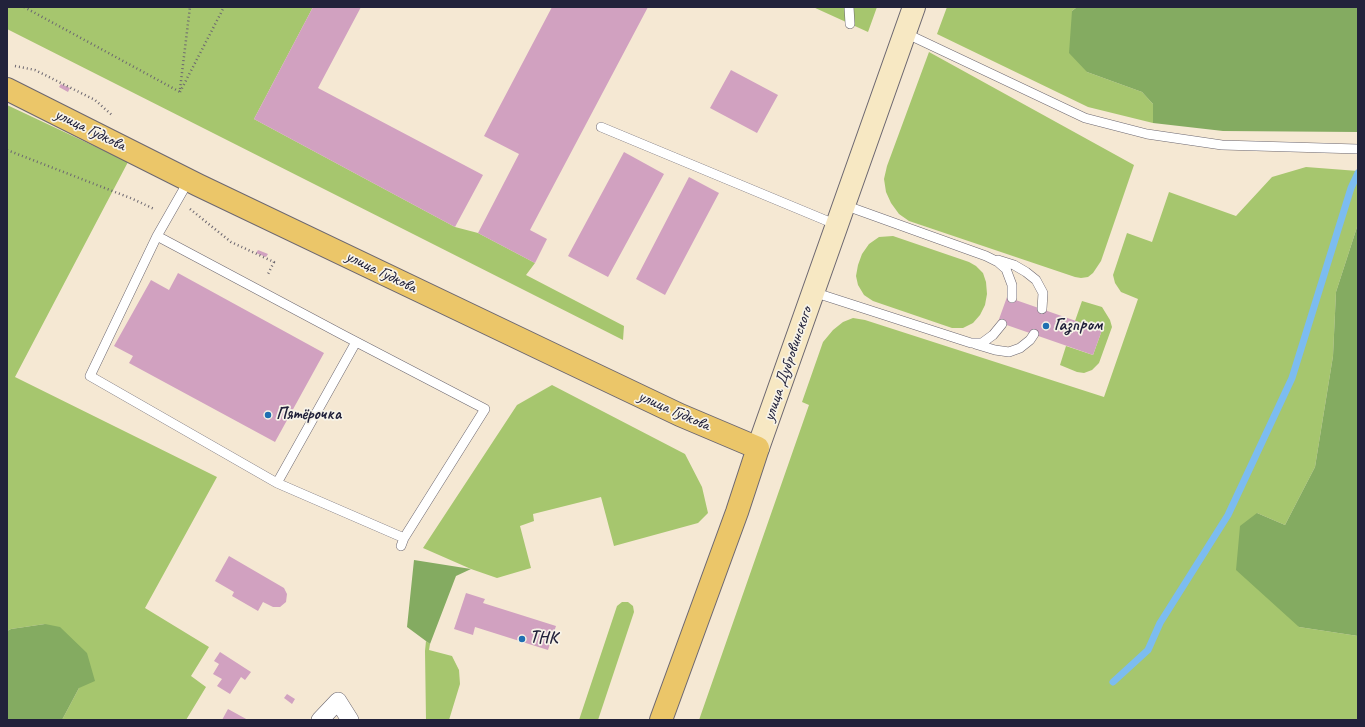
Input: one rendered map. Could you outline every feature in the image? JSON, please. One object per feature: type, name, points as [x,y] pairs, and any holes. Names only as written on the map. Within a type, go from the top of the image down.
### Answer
[{"type":"main road","name":"улица Дубровинского","points":[[662,720],[737,512],[758,448],[914,7]]},
{"type":"main road","name":"улица Гудкова","points":[[7,89],[193,182],[660,405],[758,448]]},
{"type":"street","points":[[320,720],[338,701],[350,720]]},
{"type":"lane","points":[[849,7],[850,24]]},
{"type":"lane","points":[[905,33],[1085,118],[1147,134],[1222,145],[1358,149]]},
{"type":"lane","points":[[601,127],[837,225]]},
{"type":"lane","points":[[157,236],[356,342],[485,408],[402,542],[277,483],[90,376],[157,236],[193,182]]},
{"type":"lane","points":[[844,205],[1014,265],[1036,280],[1043,293],[1042,309]]},
{"type":"lane","points":[[986,256],[998,262],[1006,269],[1012,284],[1012,298]]},
{"type":"lane","points":[[813,292],[995,350],[1009,352],[1020,348],[1030,340],[1034,334]]},
{"type":"lane","points":[[971,343],[982,343],[993,336],[1002,324]]},
{"type":"lane","points":[[277,483],[356,342]]},
{"type":"path","points":[[24,7],[180,92]]},
{"type":"path","points":[[180,92],[190,7]]},
{"type":"path","points":[[180,92],[224,7]]},
{"type":"path","points":[[7,150],[133,199],[169,216]]},
{"type":"path","points":[[193,182],[187,207],[231,242],[274,262],[259,290]]},
{"type":"green space","points":[[7,7],[313,7],[254,119],[455,227],[478,233],[535,263],[526,275],[624,326],[623,340],[7,29]]},
{"type":"green space","points":[[813,7],[877,7],[868,32]]},
{"type":"green space","points":[[947,7],[1077,7],[1072,11],[1087,72],[1142,92],[1153,104],[1153,123],[1088,107],[937,34]]},
{"type":"green space","points":[[1077,7],[1358,7],[1358,132],[1223,131],[1153,123],[1153,104],[1142,92],[1087,72],[1069,53],[1072,11]]},
{"type":"green space","points":[[929,52],[1134,165],[1101,261],[1093,273],[1088,277],[1075,277],[909,221],[899,214],[891,203],[886,192],[884,179],[887,166]]},
{"type":"green space","points":[[7,105],[128,162],[15,377],[217,477],[145,608],[209,647],[191,676],[206,687],[186,720],[62,720],[79,688],[45,624],[11,629],[7,631]]},
{"type":"green space","points":[[1306,167],[1358,171],[1358,224],[1336,292],[1333,356],[1315,467],[1285,525],[1257,513],[1299,627],[1358,636],[1358,720],[699,720],[809,405],[802,402],[823,342],[833,330],[843,322],[853,318],[865,320],[1104,397],[1138,299],[1121,292],[1115,283],[1113,275],[1127,233],[1152,242],[1169,192],[1236,216],[1272,177]]},
{"type":"green space","points":[[1358,224],[1358,636],[1299,627],[1236,570],[1240,526],[1257,513],[1285,525],[1315,467],[1333,356],[1336,292]]},
{"type":"green space","points":[[893,236],[969,262],[983,273],[986,282],[987,294],[985,305],[980,315],[973,323],[963,328],[952,328],[873,301],[864,295],[858,285],[856,276],[862,254],[869,244],[879,237]]},
{"type":"green space","points":[[1082,301],[1102,307],[1110,320],[1112,327],[1099,363],[1092,370],[1084,373],[1077,372],[1060,365],[1066,346],[1093,355],[1102,330],[1075,321]]},
{"type":"green space","points":[[552,385],[685,454],[702,487],[708,513],[698,523],[614,546],[601,497],[533,514],[534,521],[520,526],[531,568],[497,578],[471,569],[423,548],[517,405]]},
{"type":"green space","points":[[414,560],[471,569],[456,576],[430,644],[407,627]]},
{"type":"green space","points":[[622,602],[628,602],[633,606],[634,612],[598,720],[579,720],[617,606]]},
{"type":"green space","points":[[45,624],[60,627],[87,653],[95,681],[79,688],[62,720],[7,720],[7,631],[11,629]]},
{"type":"green space","points":[[426,641],[430,644],[429,650],[452,656],[459,670],[460,684],[449,720],[426,720]]},
{"type":"building","points":[[313,7],[361,7],[318,88],[483,175],[455,227],[254,119]]},
{"type":"building","points":[[552,7],[648,7],[530,230],[547,239],[535,263],[478,233],[519,154],[484,136]]},
{"type":"building","points":[[731,70],[778,95],[757,133],[710,108]]},
{"type":"building","points":[[61,84],[70,88],[68,92],[59,87]]},
{"type":"building","points":[[624,152],[664,174],[608,277],[568,256]]},
{"type":"building","points":[[689,177],[719,193],[665,295],[636,279]]},
{"type":"building","points":[[258,250],[268,254],[266,257],[256,253]]},
{"type":"building","points":[[178,273],[324,353],[275,442],[129,363],[133,356],[114,346],[151,280],[169,290]]},
{"type":"building","points":[[1007,297],[1102,330],[1093,355],[998,322]]},
{"type":"building","points":[[229,556],[284,588],[287,594],[286,602],[280,607],[273,607],[263,602],[258,611],[232,596],[234,592],[215,581]]},
{"type":"building","points":[[466,593],[485,599],[483,603],[556,626],[548,650],[475,627],[473,635],[454,629]]},
{"type":"building","points":[[220,652],[251,672],[245,680],[241,677],[230,694],[217,686],[222,679],[213,674],[219,664],[214,661]]},
{"type":"building","points":[[287,694],[295,699],[292,704],[284,698]]},
{"type":"building","points":[[228,709],[248,720],[222,720]]},
{"type":"waterway","points":[[1113,682],[1148,650],[1160,623],[1228,515],[1292,378],[1351,188],[1358,173]]},
{"type":"place","name":"Газпром","points":[[1046,326]]},
{"type":"place","name":"Пятёрочка","points":[[268,415]]},
{"type":"place","name":"ТНК","points":[[522,639]]}]
